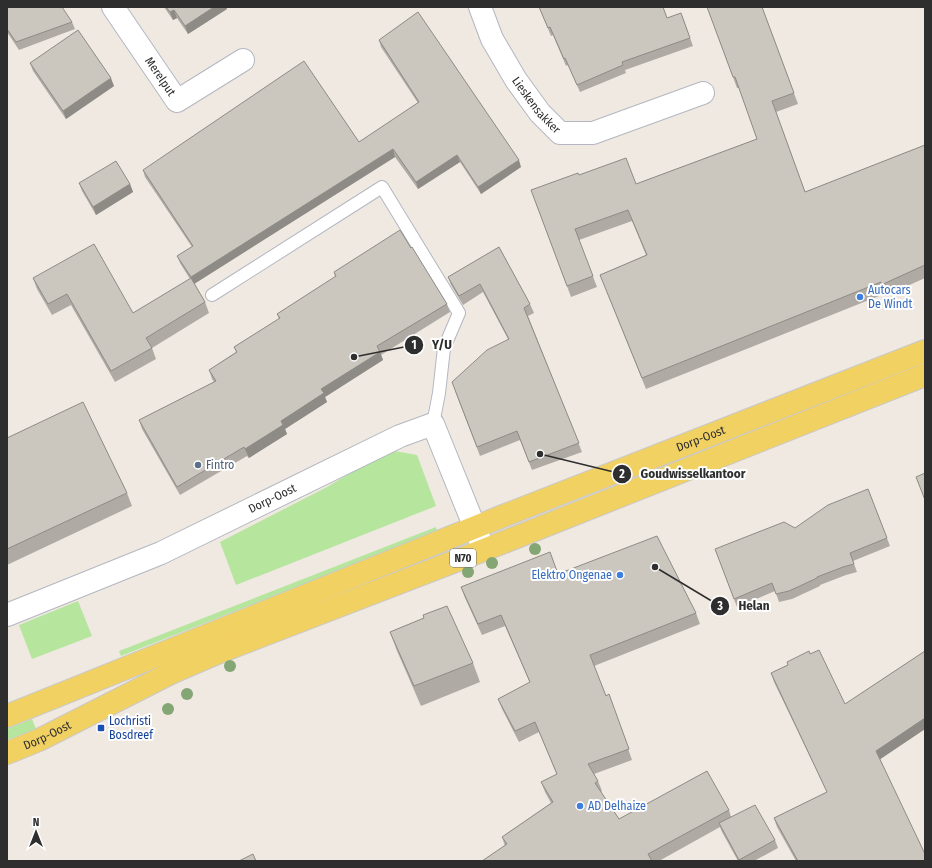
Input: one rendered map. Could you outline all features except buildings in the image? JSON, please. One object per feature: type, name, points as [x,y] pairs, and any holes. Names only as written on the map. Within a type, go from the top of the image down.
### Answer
[{"type":"main road","name":"Dorp-Oost","points":[[7,716],[476,527],[925,351]]},
{"type":"main road","name":"Dorp-Oost","points":[[7,753],[39,740],[171,673],[222,651],[484,550],[925,375]]},
{"type":"street","name":"Merelput","points":[[113,7],[177,102],[243,60]]},
{"type":"street","name":"Lieskensakker","points":[[480,7],[492,39],[516,80],[540,113],[560,133],[592,133],[703,93]]},
{"type":"street","points":[[433,424],[476,527],[484,550]]},
{"type":"street","name":"Dorp-Oost","points":[[7,615],[161,553],[400,436],[433,424]]},
{"type":"lane","points":[[212,295],[382,187],[459,313],[444,348],[439,393],[433,424]]},
{"type":"green space","points":[[389,450],[417,455],[436,506],[236,585],[220,542],[327,487]]},
{"type":"green space","points":[[436,527],[437,532],[121,656],[119,651]]},
{"type":"green space","points":[[78,601],[92,636],[32,659],[19,625]]},
{"type":"green space","points":[[32,719],[36,729],[7,740],[7,729]]},
{"type":"place","name":"Autocars De Windt","points":[[860,297]]},
{"type":"place","name":"Y/U","points":[[354,357]]},
{"type":"place","name":"Goudwisselkantoor","points":[[540,454]]},
{"type":"place","name":"Fintro","points":[[198,465]]},
{"type":"place","name":"Helan","points":[[655,567]]},
{"type":"place","name":"Elektro Ongenae","points":[[620,575]]},
{"type":"place","name":"Lochristi Bosdreef","points":[[101,728]]},
{"type":"place","name":"AD Delhaize","points":[[580,806]]}]
